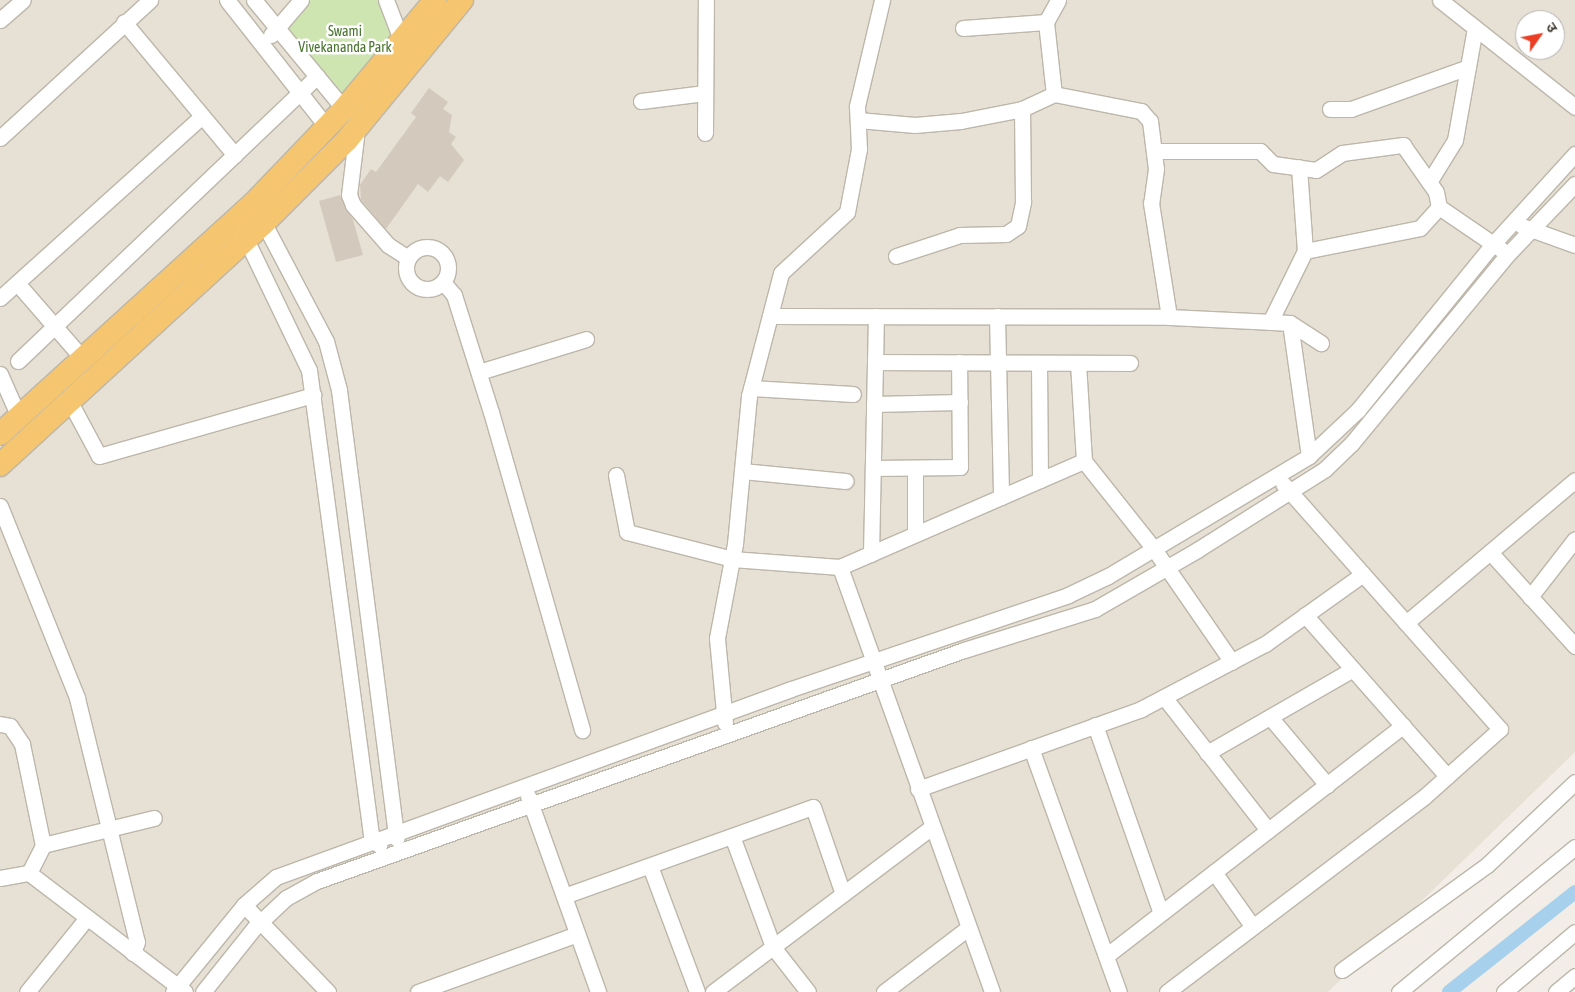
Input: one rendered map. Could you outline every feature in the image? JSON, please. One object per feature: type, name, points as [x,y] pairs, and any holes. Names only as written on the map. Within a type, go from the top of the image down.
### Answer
[{"type":"highway","points":[[259,213],[328,127],[402,42],[435,0]]},
{"type":"highway","points":[[0,434],[83,359],[241,229],[357,129],[462,0]]},
{"type":"highway","points":[[0,466],[70,402],[241,229]]},
{"type":"street","points":[[0,20],[23,0]]},
{"type":"street","points":[[0,138],[150,0]]},
{"type":"street","points":[[227,0],[328,127]]},
{"type":"street","points":[[254,0],[344,109]]},
{"type":"street","points":[[262,44],[278,29],[301,0]]},
{"type":"street","points":[[386,0],[402,42]]},
{"type":"street","points":[[705,133],[706,0]]},
{"type":"street","points":[[729,734],[722,714],[717,638],[732,559],[751,388],[781,273],[847,212],[859,149],[857,106],[882,0]]},
{"type":"street","points":[[1054,94],[1046,22],[1058,0]]},
{"type":"street","points":[[1440,0],[1575,107]]},
{"type":"street","points":[[124,22],[234,155]]},
{"type":"street","points":[[963,28],[1046,22]]},
{"type":"street","points":[[1429,182],[1455,140],[1475,28]]},
{"type":"street","points":[[1330,109],[1351,109],[1468,67]]},
{"type":"street","points":[[18,362],[317,76]]},
{"type":"street","points":[[641,101],[704,93]]},
{"type":"street","points":[[858,120],[915,125],[1022,109],[1054,94],[1141,111],[1150,121],[1154,151],[1150,203],[1169,317]]},
{"type":"street","points":[[896,256],[960,235],[1006,234],[1018,226],[1024,202],[1022,109]]},
{"type":"street","points":[[0,298],[202,116]]},
{"type":"street","points":[[357,129],[349,195],[353,205],[388,245],[408,258]]},
{"type":"street","points":[[1154,151],[1260,151],[1273,164],[1316,170],[1342,153],[1403,146],[1429,182],[1439,207],[1508,254]]},
{"type":"street","points":[[0,878],[29,873],[179,990],[244,905],[276,877],[398,830],[722,714],[1068,595],[1154,548],[1309,456],[1358,410],[1494,244],[1575,154]]},
{"type":"street","points":[[1270,322],[1305,251],[1298,167]]},
{"type":"street","points":[[202,992],[261,922],[286,898],[316,881],[878,680],[1095,609],[1167,567],[1324,469],[1352,443],[1508,254],[1575,184]]},
{"type":"street","points":[[1305,251],[1420,228],[1439,207]]},
{"type":"street","points":[[259,213],[326,342],[339,390],[398,830],[390,855]]},
{"type":"street","points":[[1513,223],[1575,245]]},
{"type":"street","points":[[241,229],[309,370],[372,840],[390,855]]},
{"type":"street","points":[[422,248],[439,251],[448,266],[443,282],[436,287],[419,287],[407,275],[408,258],[422,248]]},
{"type":"street","points":[[17,282],[83,359]]},
{"type":"street","points":[[443,282],[454,295],[479,372],[582,730]]},
{"type":"street","points":[[770,316],[1169,317],[1290,323],[1321,343]]},
{"type":"street","points":[[871,554],[876,316]]},
{"type":"street","points":[[997,316],[1000,497]]},
{"type":"street","points":[[1290,323],[1309,456]]},
{"type":"street","points":[[479,372],[586,339]]},
{"type":"street","points":[[875,362],[1130,363]]},
{"type":"street","points":[[873,468],[960,467],[959,362]]},
{"type":"street","points":[[1039,362],[1040,480]]},
{"type":"street","points":[[1078,363],[1084,461],[1154,548],[1232,662]]},
{"type":"street","points":[[0,374],[19,417]]},
{"type":"street","points":[[751,388],[853,394]]},
{"type":"street","points":[[70,402],[99,456],[312,395]]},
{"type":"street","points":[[874,404],[960,402]]},
{"type":"street","points":[[616,476],[627,532],[732,559],[840,567],[1084,461]]},
{"type":"street","points":[[915,468],[915,534]]},
{"type":"street","points":[[742,471],[846,481]]},
{"type":"street","points":[[1167,992],[1447,776],[1500,729],[1276,476]]},
{"type":"street","points":[[1406,624],[1575,480]]},
{"type":"street","points":[[0,506],[77,698],[137,942],[133,953]]},
{"type":"street","points":[[1530,597],[1575,539]]},
{"type":"street","points":[[1490,552],[1575,646]]},
{"type":"street","points":[[840,567],[871,662],[992,992]]},
{"type":"street","points":[[918,789],[1095,725],[1164,697],[1232,662],[1305,615],[1363,574]]},
{"type":"street","points":[[1305,615],[1447,776]]},
{"type":"street","points":[[1207,752],[1353,669]]},
{"type":"street","points":[[1164,697],[1268,830]]},
{"type":"street","points":[[1270,717],[1327,785]]},
{"type":"street","points":[[0,724],[10,726],[22,744],[44,845],[29,873]]},
{"type":"street","points":[[1095,725],[1161,913]]},
{"type":"street","points":[[1106,956],[1403,726]]},
{"type":"street","points":[[1031,748],[1119,992]]},
{"type":"street","points":[[1342,970],[1487,865],[1575,782]]},
{"type":"street","points":[[524,785],[598,992]]},
{"type":"street","points":[[564,896],[813,807],[843,894]]},
{"type":"street","points":[[44,845],[154,818]]},
{"type":"street","points":[[713,992],[932,827]]},
{"type":"street","points":[[732,836],[773,946],[808,992]]},
{"type":"street","points":[[1399,992],[1575,847]]},
{"type":"street","points":[[650,866],[697,992]]},
{"type":"street","points":[[1214,872],[1253,927]]},
{"type":"street","points":[[244,905],[328,992]]},
{"type":"street","points":[[27,992],[86,919]]},
{"type":"street","points":[[884,992],[968,928]]},
{"type":"street","points":[[1504,992],[1575,932]]},
{"type":"street","points":[[418,992],[577,934]]},
{"type":"street","points":[[1556,992],[1575,976]]},
{"type":"shaded area","points":[[0,0],[1575,0],[1575,752],[1328,992],[0,992]]},
{"type":"green space","name":"Swami Vivekananda Park","points":[[309,0],[382,0],[395,41],[344,100],[287,29]]},
{"type":"building","points":[[429,88],[448,102],[443,109],[452,115],[449,132],[456,137],[451,144],[464,160],[448,182],[440,176],[428,192],[418,184],[386,229],[361,200],[360,185],[371,169],[376,172],[416,117],[411,113]]},
{"type":"building","points":[[340,195],[353,220],[363,255],[336,262],[319,201]]},
{"type":"waterway","points":[[1449,992],[1575,892]]}]
